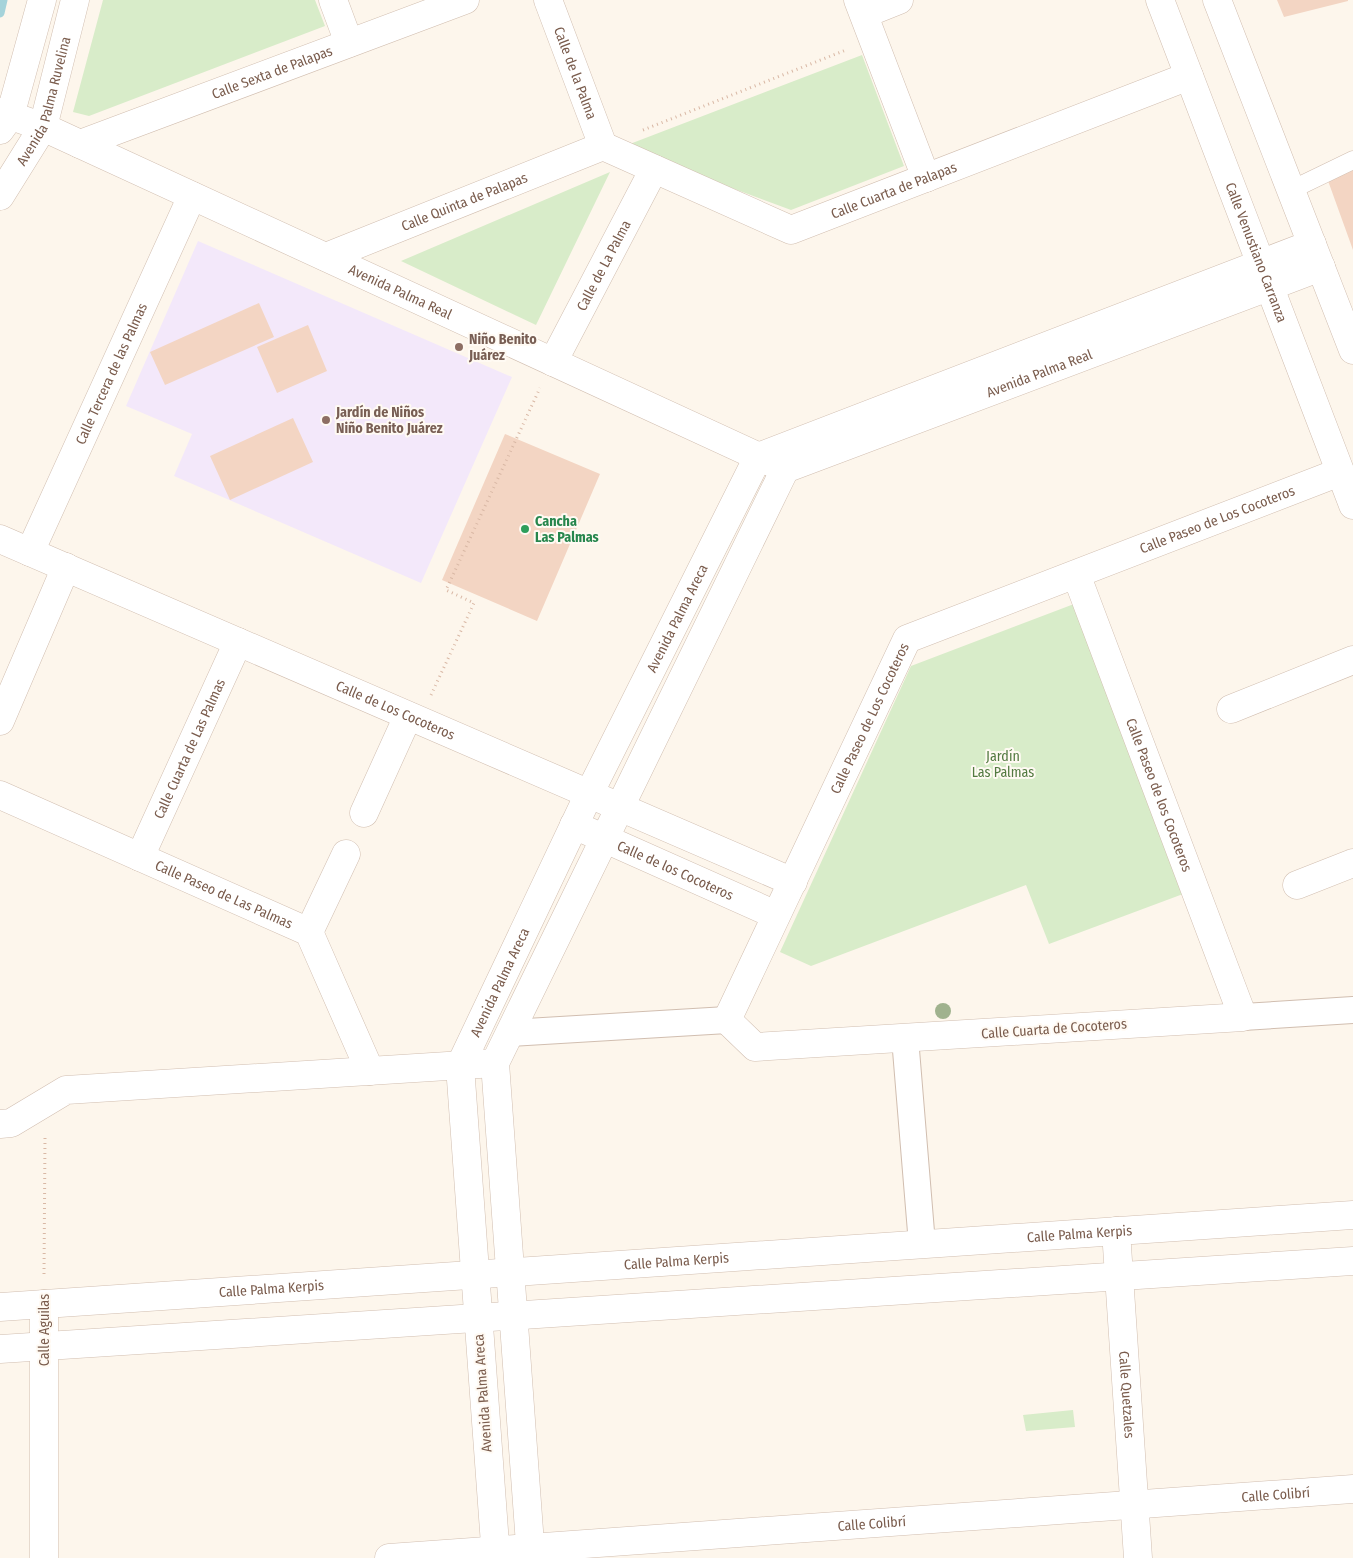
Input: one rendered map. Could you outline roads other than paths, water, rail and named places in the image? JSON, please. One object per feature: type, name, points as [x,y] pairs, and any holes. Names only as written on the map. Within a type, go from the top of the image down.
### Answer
[{"type":"street","name":"Avenida Palma Ruvelina","points":[[3,120],[42,0]]},
{"type":"street","name":"Avenida Palma Ruvelina","points":[[0,196],[43,127],[75,0]]},
{"type":"street","points":[[333,0],[349,43]]},
{"type":"street","name":"Calle Sexta de Palapas","points":[[80,144],[464,0]]},
{"type":"street","name":"Calle de la Palma","points":[[548,0],[603,146]]},
{"type":"street","points":[[899,0],[861,7],[926,178]]},
{"type":"street","name":"Calle Venustiano Carranza","points":[[1160,0],[1353,506]]},
{"type":"street","points":[[1217,0],[1353,350]]},
{"type":"street","name":"Calle Cuarta de Palapas","points":[[603,146],[791,230],[1189,76]]},
{"type":"street","name":"Avenida Palma Real","points":[[3,120],[43,127],[785,469],[1265,275]]},
{"type":"street","name":"Calle Quinta de Palapas","points":[[326,257],[603,146]]},
{"type":"street","name":"Calle de La Palma","points":[[552,362],[654,169]]},
{"type":"street","name":"Calle Tercera de las Palmas","points":[[30,552],[192,196]]},
{"type":"street","name":"Avenida Palma Real","points":[[758,457],[1317,256]]},
{"type":"street","name":"Avenida Palma Areca","points":[[495,1554],[460,1066],[589,794],[758,457]]},
{"type":"street","points":[[530,1553],[495,1063],[785,469]]},
{"type":"street","name":"Calle Paseo de Los Cocoteros","points":[[727,1020],[907,639],[1340,472]]},
{"type":"street","name":"Calle de Los Cocoteros","points":[[0,539],[793,882]]},
{"type":"street","points":[[0,721],[66,567]]},
{"type":"street","name":"Calle Paseo de los Cocoteros","points":[[1076,574],[1243,1017]]},
{"type":"street","name":"Calle Cuarta de Las Palmas","points":[[140,857],[238,642]]},
{"type":"street","points":[[1230,710],[1353,660]]},
{"type":"street","points":[[364,813],[413,718]]},
{"type":"street","name":"Calle Paseo de Las Palmas","points":[[0,795],[309,932],[370,1071]]},
{"type":"street","name":"Calle de los Cocoteros","points":[[574,825],[776,915]]},
{"type":"street","points":[[309,932],[346,854]]},
{"type":"street","points":[[1297,885],[1353,863]]},
{"type":"street","name":"Calle Cuarta de Cocoteros","points":[[727,1020],[755,1048],[1353,1010]]},
{"type":"street","points":[[510,1033],[727,1020]]},
{"type":"street","points":[[905,1038],[922,1244]]},
{"type":"street","points":[[0,1124],[11,1123],[66,1090],[495,1063]]},
{"type":"street","name":"Calle Palma Kerpis","points":[[0,1308],[1353,1215]]},
{"type":"street","name":"Calle Quetzales","points":[[1116,1231],[1138,1558]]},
{"type":"street","points":[[0,1349],[1353,1261]]},
{"type":"street","name":"Calle Aguilas","points":[[44,1304],[44,1558]]},
{"type":"street","name":"Calle Colibrí","points":[[389,1558],[530,1553],[1134,1504],[1353,1489]]},
{"type":"lane","points":[[1291,190],[1353,160]]},
{"type":"waterway","points":[[0,13],[3,0]]},
{"type":"place","name":"Niño Benito Juárez","points":[[459,347]]},
{"type":"place","name":"Jardín de Niños Niño Benito Juárez","points":[[326,420]]},
{"type":"place","name":"Cancha Las Palmas","points":[[525,529]]},
{"type":"park label","name":"Jardín Las Palmas","points":[[1003,764]]}]
